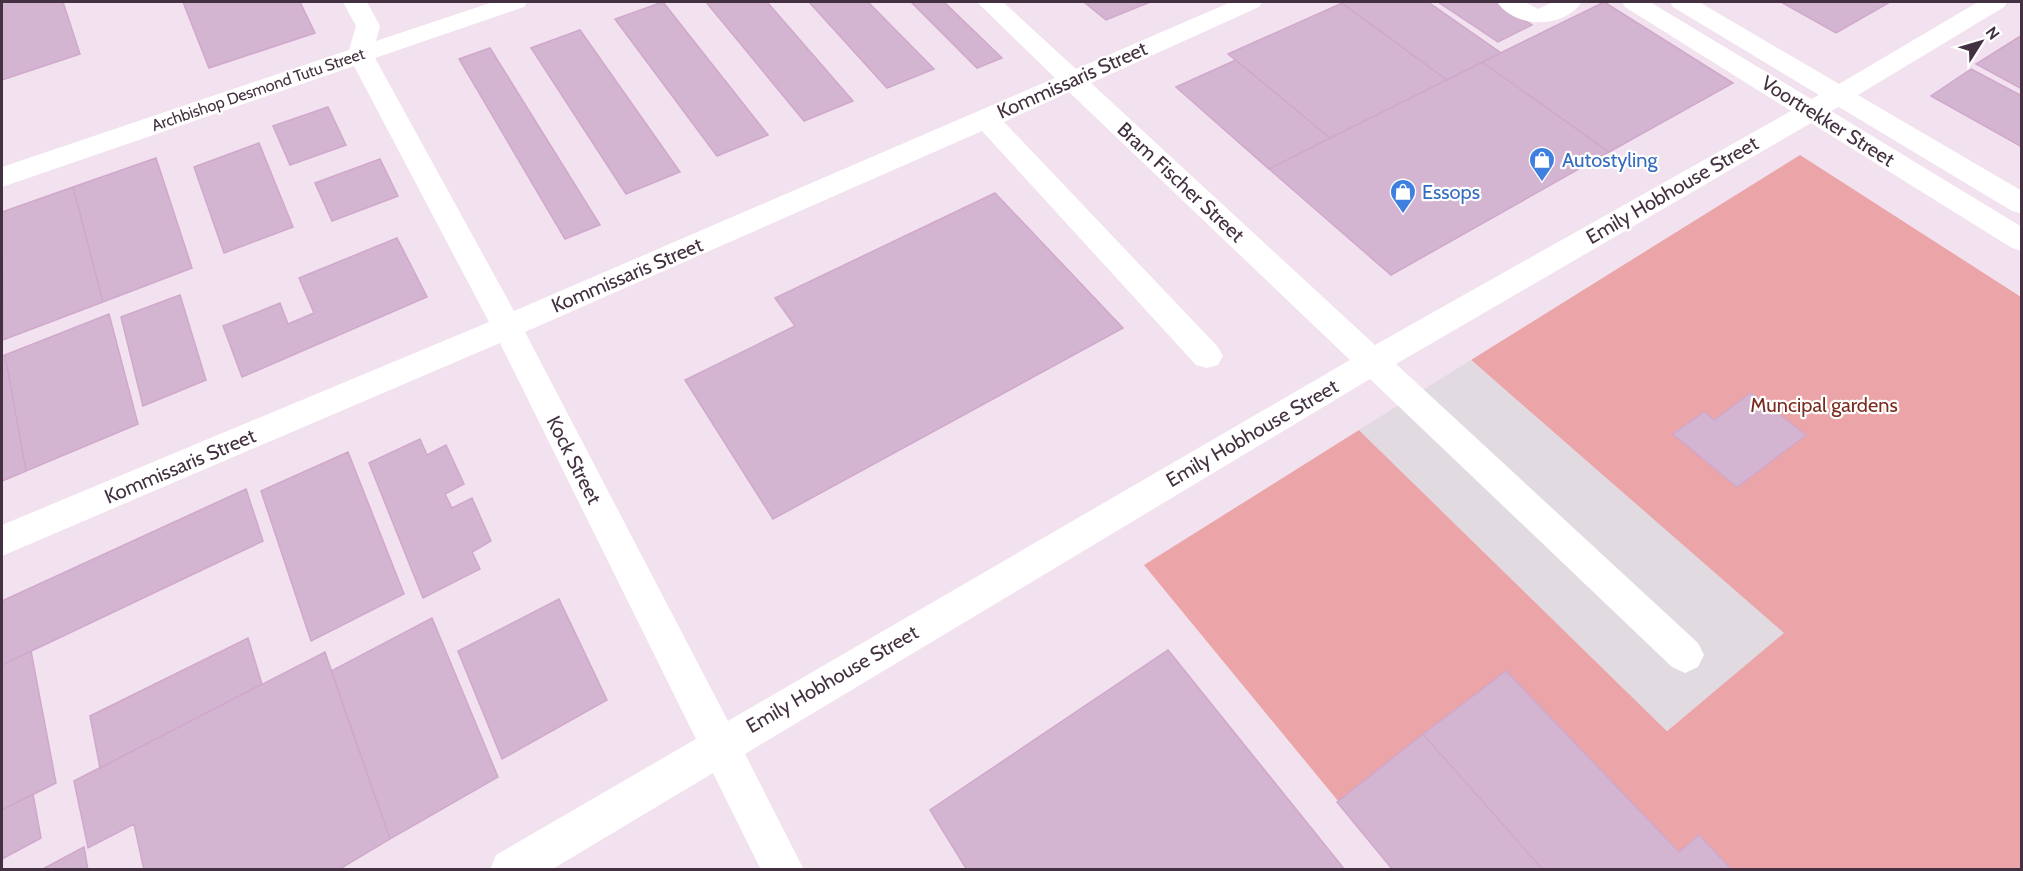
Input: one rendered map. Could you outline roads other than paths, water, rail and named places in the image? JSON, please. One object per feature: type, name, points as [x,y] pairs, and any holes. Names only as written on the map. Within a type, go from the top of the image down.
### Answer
[{"type":"street","points":[[355,2],[368,26],[360,54]]},
{"type":"street","name":"Archbishop Desmond Tutu Street","points":[[2,177],[515,2]]},
{"type":"street","name":"Bram Fischer Street","points":[[989,2],[1685,655]]},
{"type":"street","name":"Kommissaris Street","points":[[2,541],[507,327],[1250,2]]},
{"type":"street","points":[[1509,2],[1534,17],[1541,17],[1570,2]]},
{"type":"street","name":"Voortrekker Street","points":[[1634,2],[2022,204]]},
{"type":"street","name":"Voortrekker Street","points":[[1682,2],[2022,241]]},
{"type":"street","name":"Emily Hobhouse Street","points":[[511,870],[1372,362],[1825,103],[1995,2]]},
{"type":"street","name":"Kock Street","points":[[360,54],[507,327],[783,870]]},
{"type":"street","points":[[986,119],[1207,356]]},
{"type":"place","name":"Autostyling","points":[[1542,183]]},
{"type":"place","name":"Essops","points":[[1403,215]]},
{"type":"park label","name":"Muncipal gardens","points":[[1824,405]]}]
